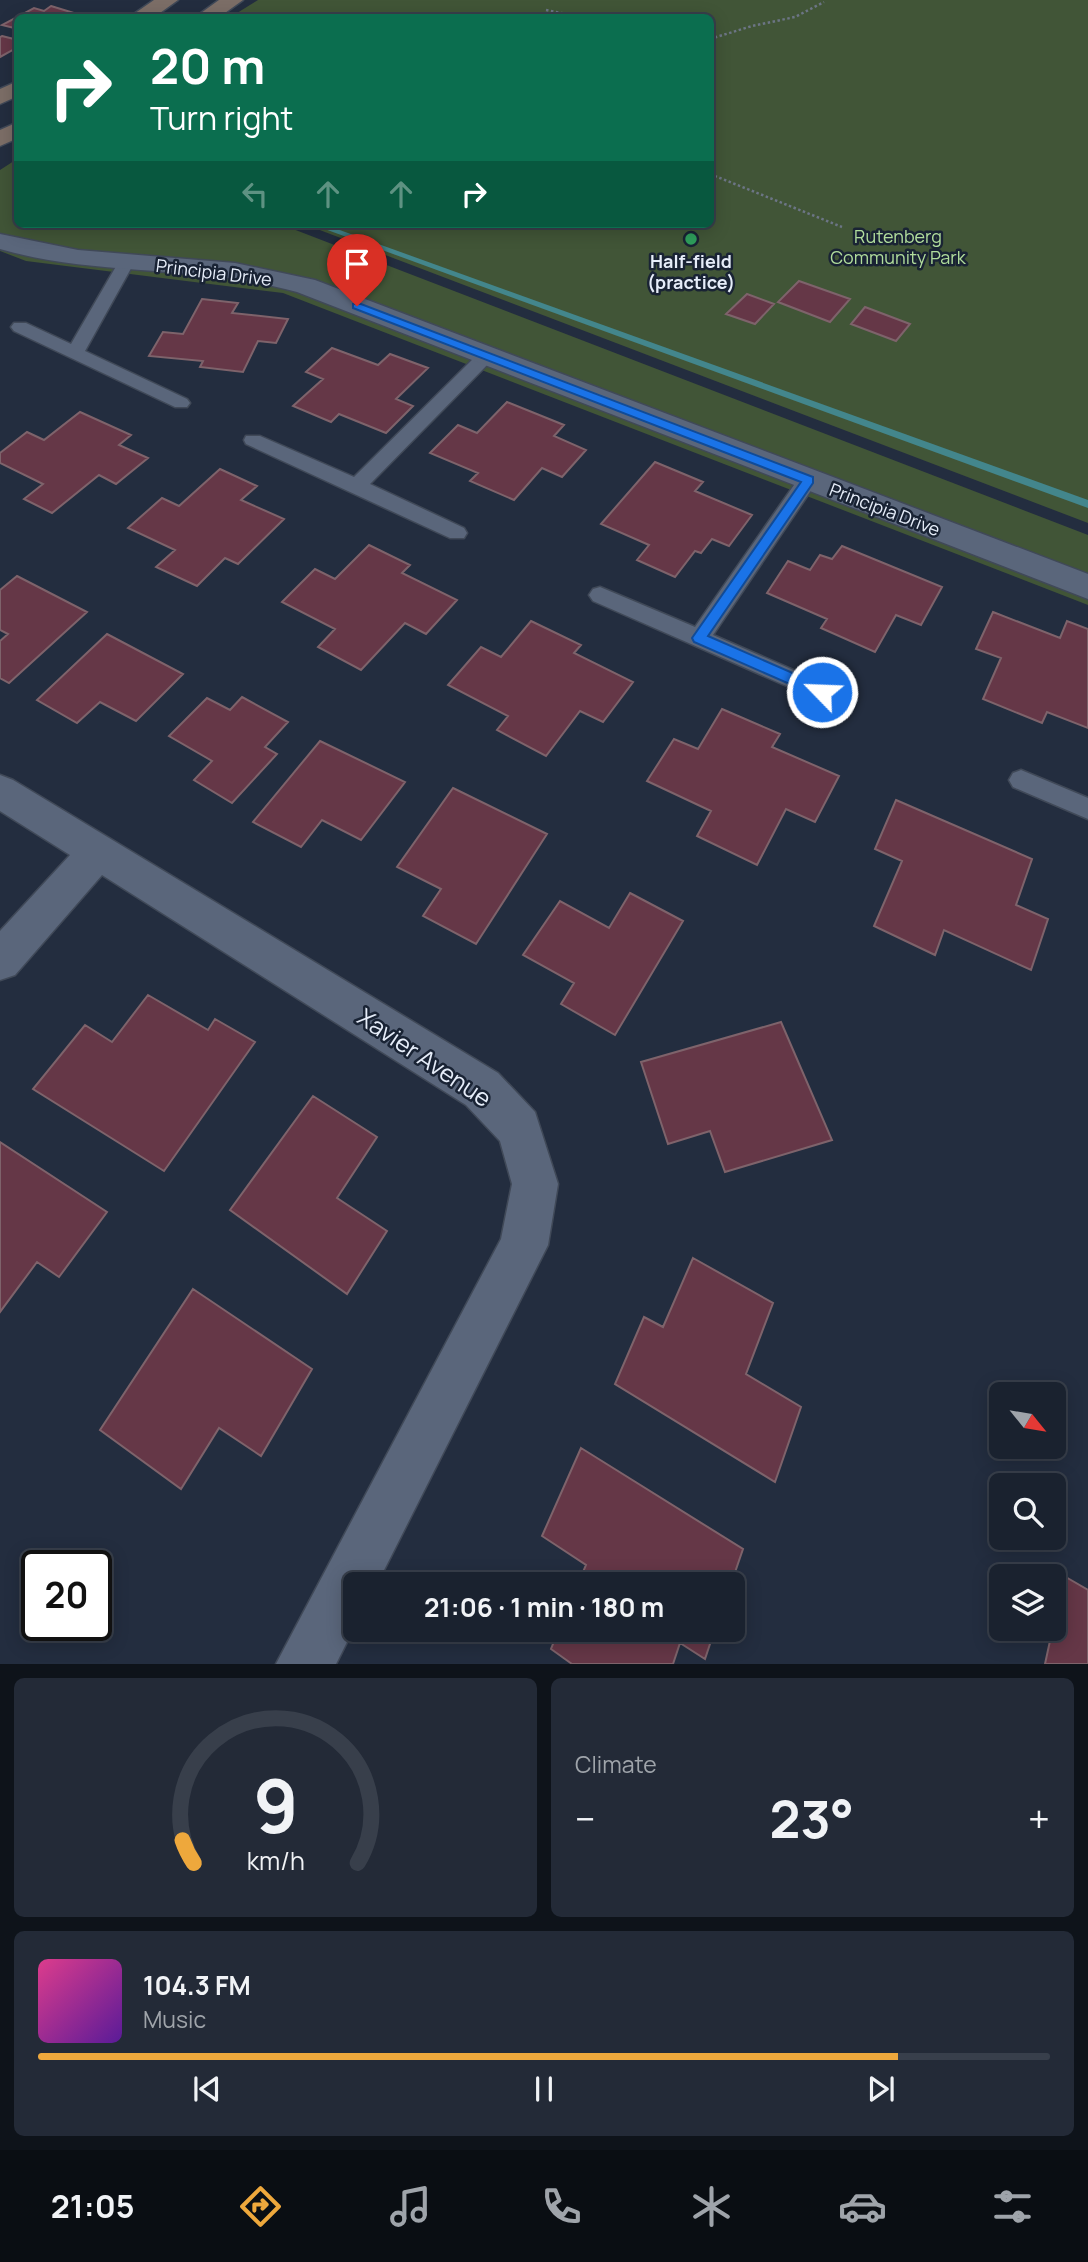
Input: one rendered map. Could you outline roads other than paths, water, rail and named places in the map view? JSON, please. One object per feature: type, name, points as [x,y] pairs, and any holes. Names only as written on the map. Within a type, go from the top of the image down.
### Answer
[{"type":"main road","points":[[145,14],[168,0]]},
{"type":"main road","points":[[210,14],[233,0]]},
{"type":"street","name":"Principia Drive","points":[[0,241],[74,258],[212,267],[306,286],[1088,587]]},
{"type":"street","name":"Xavier Avenue","points":[[0,790],[482,1089],[519,1129],[535,1184],[524,1245],[305,1664]]},
{"type":"street","points":[[0,961],[99,851]]},
{"type":"lane","points":[[75,353],[126,263]]},
{"type":"lane","points":[[20,327],[181,403]]},
{"type":"lane","points":[[357,486],[486,356]]},
{"type":"lane","points":[[253,440],[457,533]]},
{"type":"lane","points":[[699,638],[808,480]]},
{"type":"lane","points":[[600,595],[822,692]]},
{"type":"lane","points":[[1021,780],[1088,809]]},
{"type":"waterway","points":[[326,228],[1088,504]]},
{"type":"place","name":"Half-field (practice)","points":[[691,239]]},
{"type":"park label","name":"Rutenberg Community Park","points":[[898,246]]}]
